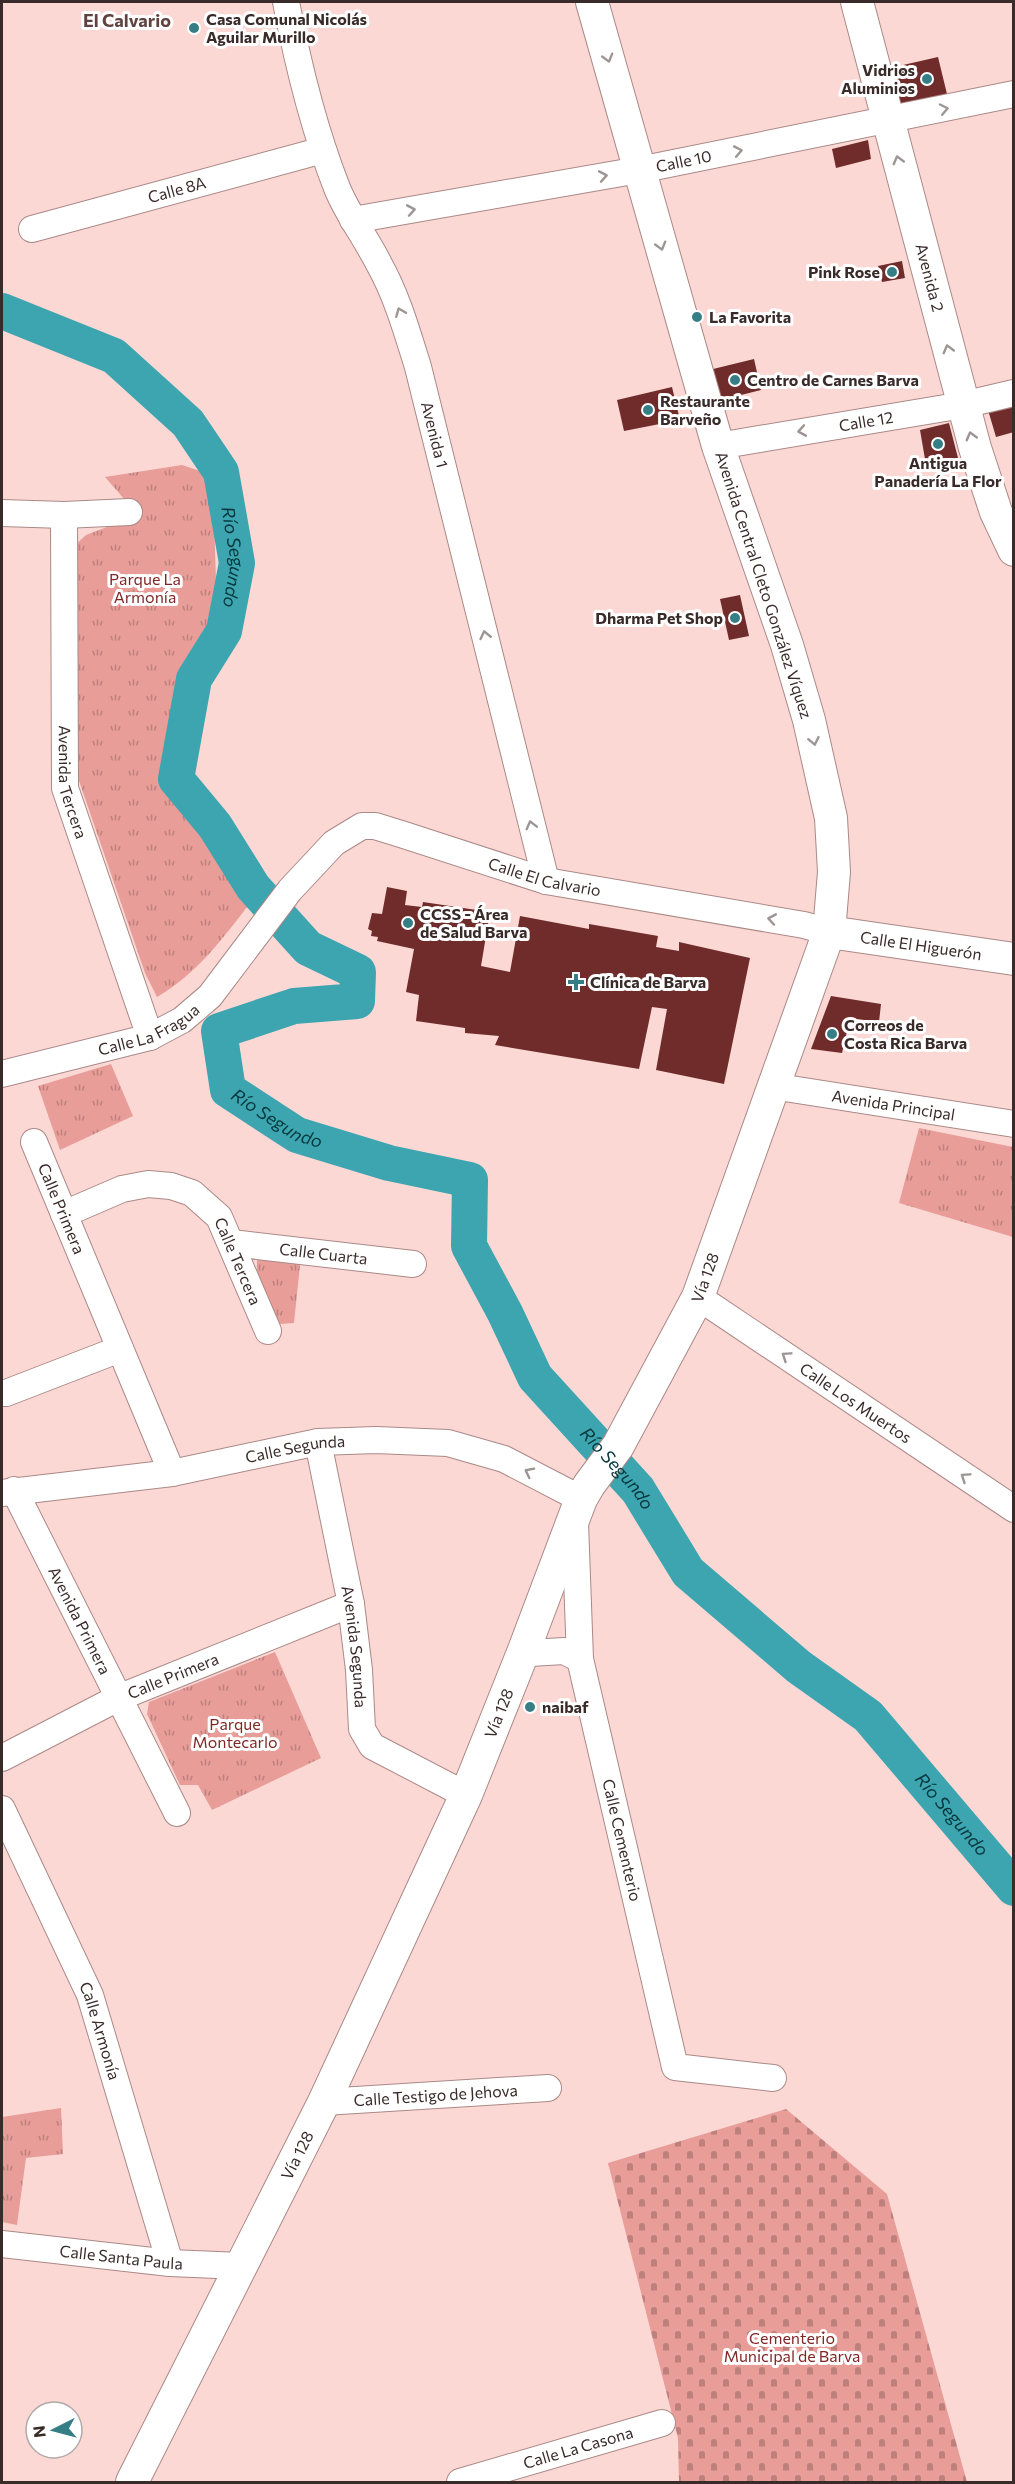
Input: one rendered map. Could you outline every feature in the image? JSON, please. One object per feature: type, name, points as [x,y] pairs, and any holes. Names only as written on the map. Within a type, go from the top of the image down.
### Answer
[{"type":"main road","name":"Avenida Central Cleto González Víquez","points":[[592,2],[718,446],[787,645],[809,720],[831,818],[834,872],[829,932]]},
{"type":"main road","name":"Avenida 2","points":[[856,2],[975,448],[996,512],[1014,550]]},
{"type":"main road","name":"Calle El Higuerón","points":[[829,932],[1014,959]]},
{"type":"main road","name":"Vía 128","points":[[132,2482],[324,2102],[466,1795],[581,1499],[618,1446],[698,1297],[829,932]]},
{"type":"street","name":"Avenida 1","points":[[286,2],[300,72],[323,150],[338,190],[380,265],[403,318],[418,367],[546,881]]},
{"type":"street","name":"Calle 10","points":[[353,220],[639,170],[1014,94]]},
{"type":"street","name":"Calle 8A","points":[[32,229],[323,150]]},
{"type":"street","name":"Calle 12","points":[[718,446],[963,405],[1014,393]]},
{"type":"street","points":[[2,513],[129,512]]},
{"type":"street","name":"Avenida Tercera","points":[[64,514],[65,788],[150,1037]]},
{"type":"street","name":"Calle El Calvario","points":[[260,930],[290,890],[334,843],[362,826],[384,828],[546,881],[804,925],[829,932]]},
{"type":"street","name":"Calle La Fragua","points":[[3,1068],[150,1037],[182,1020],[210,996],[260,930]]},
{"type":"street","name":"Avenida Principal","points":[[772,1086],[1014,1124]]},
{"type":"street","name":"Calle Primera","points":[[34,1142],[172,1473]]},
{"type":"street","name":"Calle Tercera","points":[[64,1214],[122,1189],[148,1184],[171,1186],[192,1193],[206,1203],[219,1217],[268,1331]]},
{"type":"street","name":"Calle Cuarta","points":[[232,1243],[413,1264]]},
{"type":"street","name":"Calle Los Muertos","points":[[698,1297],[1014,1509]]},
{"type":"street","points":[[2,1393],[120,1349]]},
{"type":"street","name":"Calle Segunda","points":[[8,1491],[172,1473],[318,1442],[376,1440],[448,1443],[504,1459],[581,1499]]},
{"type":"street","name":"Avenida Segunda","points":[[318,1442],[351,1604],[359,1671],[362,1729],[372,1746],[466,1795]]},
{"type":"street","name":"Avenida Primera","points":[[8,1491],[177,1813]]},
{"type":"street","name":"Calle Cementerio","points":[[581,1499],[580,1659],[675,2067],[773,2078]]},
{"type":"street","name":"Calle Primera","points":[[2,1758],[118,1698],[351,1604]]},
{"type":"street","points":[[524,1650],[530,1653],[564,1651],[580,1659]]},
{"type":"street","name":"Calle Armonía","points":[[2,1809],[90,1995],[170,2264]]},
{"type":"street","name":"Calle Testigo de Jehova","points":[[324,2102],[548,2088]]},
{"type":"street","name":"Calle Santa Paula","points":[[2,2244],[170,2264],[241,2266]]},
{"type":"street","name":"Calle La Casona","points":[[460,2482],[662,2423]]},
{"type":"green space","name":"Parque La Armonía","points":[[182,465],[209,474],[214,515],[216,582],[209,629],[183,673],[161,778],[251,902],[220,942],[197,966],[185,978],[157,997],[145,973],[76,772],[74,546],[86,535],[138,515],[105,477]]},
{"type":"green space","points":[[111,1064],[133,1116],[60,1150],[38,1086]]},
{"type":"green space","points":[[919,1128],[1013,1147],[1013,1237],[899,1203]]},
{"type":"green space","points":[[258,1256],[301,1256],[294,1323],[280,1324],[260,1283]]},
{"type":"green space","name":"Parque Montecarlo","points":[[275,1652],[321,1758],[212,1810],[198,1785],[180,1785],[147,1714],[149,1702]]},
{"type":"green space","points":[[61,2108],[63,2154],[26,2158],[17,2225],[2,2222],[2,2117]]},
{"type":"green space","name":"Cementerio Municipal de Barva","points":[[786,2109],[887,2194],[967,2482],[679,2482],[678,2438],[608,2163]]},
{"type":"building","name":"Vidrios Aluminios","points":[[938,57],[947,94],[899,105],[890,68]]},
{"type":"building","points":[[868,140],[871,159],[836,168],[832,149]]},
{"type":"building","name":"Pink Rose","points":[[902,261],[905,278],[882,282],[878,266]]},
{"type":"building","name":"Centro de Carnes Barva","points":[[754,359],[761,390],[717,401],[709,370]]},
{"type":"building","name":"Restaurante Barveño","points":[[672,387],[680,420],[624,431],[617,400]]},
{"type":"building","points":[[1014,403],[1014,432],[996,437],[988,410]]},
{"type":"building","name":"Antigua Panadería La Flor","points":[[949,423],[958,458],[926,465],[920,430]]},
{"type":"building","name":"Dharma Pet Shop","points":[[740,595],[749,636],[729,640],[720,599]]},
{"type":"building","name":"Clínica de Barva","points":[[387,887],[407,891],[405,905],[422,907],[423,902],[490,912],[481,966],[510,972],[520,916],[589,929],[589,924],[658,936],[656,947],[679,951],[679,942],[750,958],[724,1084],[656,1070],[667,1009],[652,1007],[639,1069],[495,1045],[499,1036],[465,1033],[465,1028],[416,1021],[419,995],[406,992],[414,949],[377,941],[378,937],[371,936],[372,931],[368,929],[372,913],[382,914]]},
{"type":"building","points":[[831,996],[881,1004],[879,1022],[850,1018],[842,1053],[811,1049]]},
{"type":"waterway","name":"Río Segundo","points":[[2,311],[114,356],[188,423],[221,472],[237,563],[224,631],[194,679],[176,779],[215,826],[253,887],[308,948],[358,972],[357,1001],[294,1006],[219,1031],[228,1090],[297,1135],[389,1163],[470,1180],[469,1246],[505,1313],[535,1377],[638,1490],[688,1572],[799,1667],[868,1716],[1014,1888]]},
{"type":"place","name":"Casa Comunal Nicolás Aguilar Murillo","points":[[194,28]]},
{"type":"place","name":"Vidrios Aluminios","points":[[927,79]]},
{"type":"place","name":"Pink Rose","points":[[892,272]]},
{"type":"place","name":"La Favorita","points":[[697,317]]},
{"type":"place","name":"Centro de Carnes Barva","points":[[735,380]]},
{"type":"place","name":"Restaurante Barveño","points":[[648,410]]},
{"type":"place","name":"Antigua Panadería La Flor","points":[[938,444]]},
{"type":"place","name":"Dharma Pet Shop","points":[[735,618]]},
{"type":"place","name":"CCSS - Área de Salud Barva","points":[[408,923]]},
{"type":"place","name":"Clínica de Barva","points":[[576,982]]},
{"type":"place","name":"Correos de Costa Rica Barva","points":[[832,1034]]},
{"type":"place","name":"naibaf","points":[[530,1707]]},
{"type":"district","name":"El Calvario","points":[[127,21]]}]
